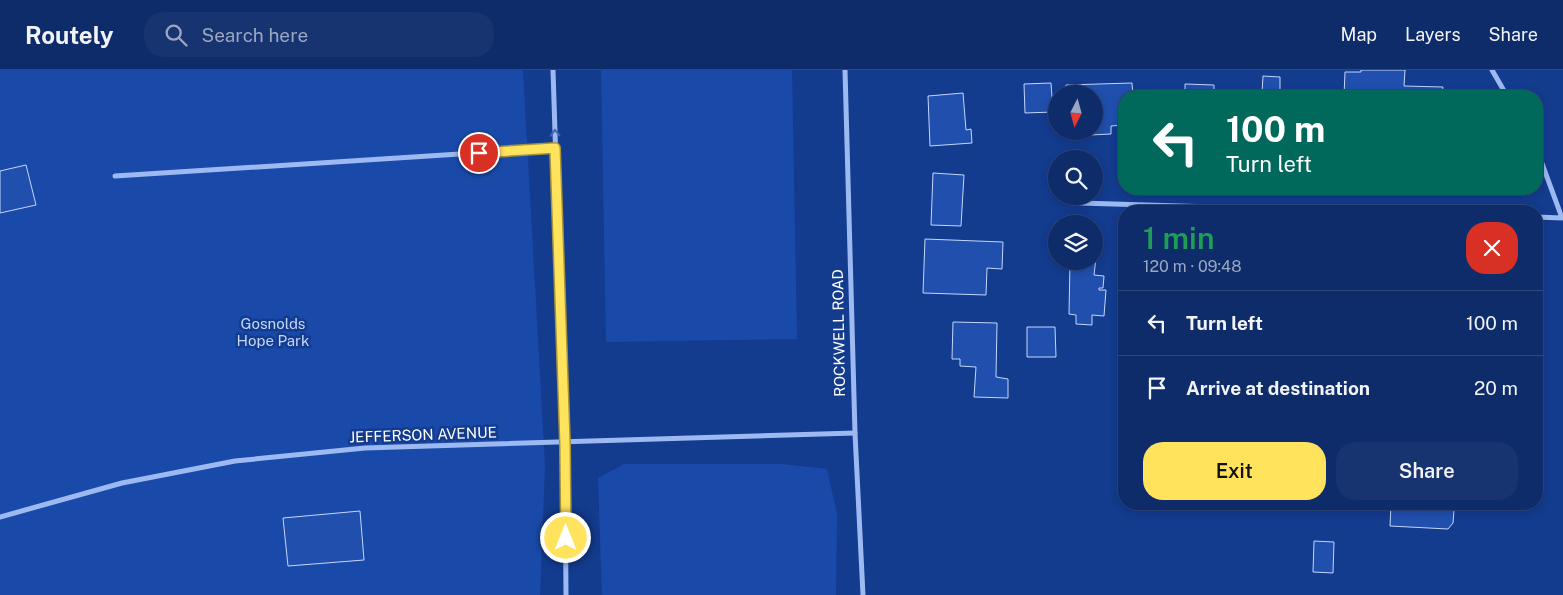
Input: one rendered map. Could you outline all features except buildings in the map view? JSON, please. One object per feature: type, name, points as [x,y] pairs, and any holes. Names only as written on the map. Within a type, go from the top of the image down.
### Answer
[{"type":"street","points":[[553,70],[565,444],[566,595]]},
{"type":"street","name":"ROCKWELL ROAD","points":[[845,70],[855,433],[862,595]]},
{"type":"street","points":[[1492,70],[1504,90]]},
{"type":"street","points":[[115,176],[555,148]]},
{"type":"street","points":[[1543,166],[1562,218],[1543,217]]},
{"type":"street","points":[[1103,204],[1148,205]]},
{"type":"street","name":"JEFFERSON AVENUE","points":[[0,517],[122,483],[235,461],[365,448],[565,444],[855,433]]},
{"type":"green space","name":"Gosnolds Hope Park","points":[[0,70],[523,70],[545,465],[540,595],[0,595]]},
{"type":"green space","points":[[601,70],[792,70],[797,339],[606,342]]},
{"type":"green space","points":[[624,464],[782,464],[827,469],[837,514],[836,595],[602,595],[598,478]]},
{"type":"route","points":[[479,153],[555,148],[565,444],[566,538]]}]
